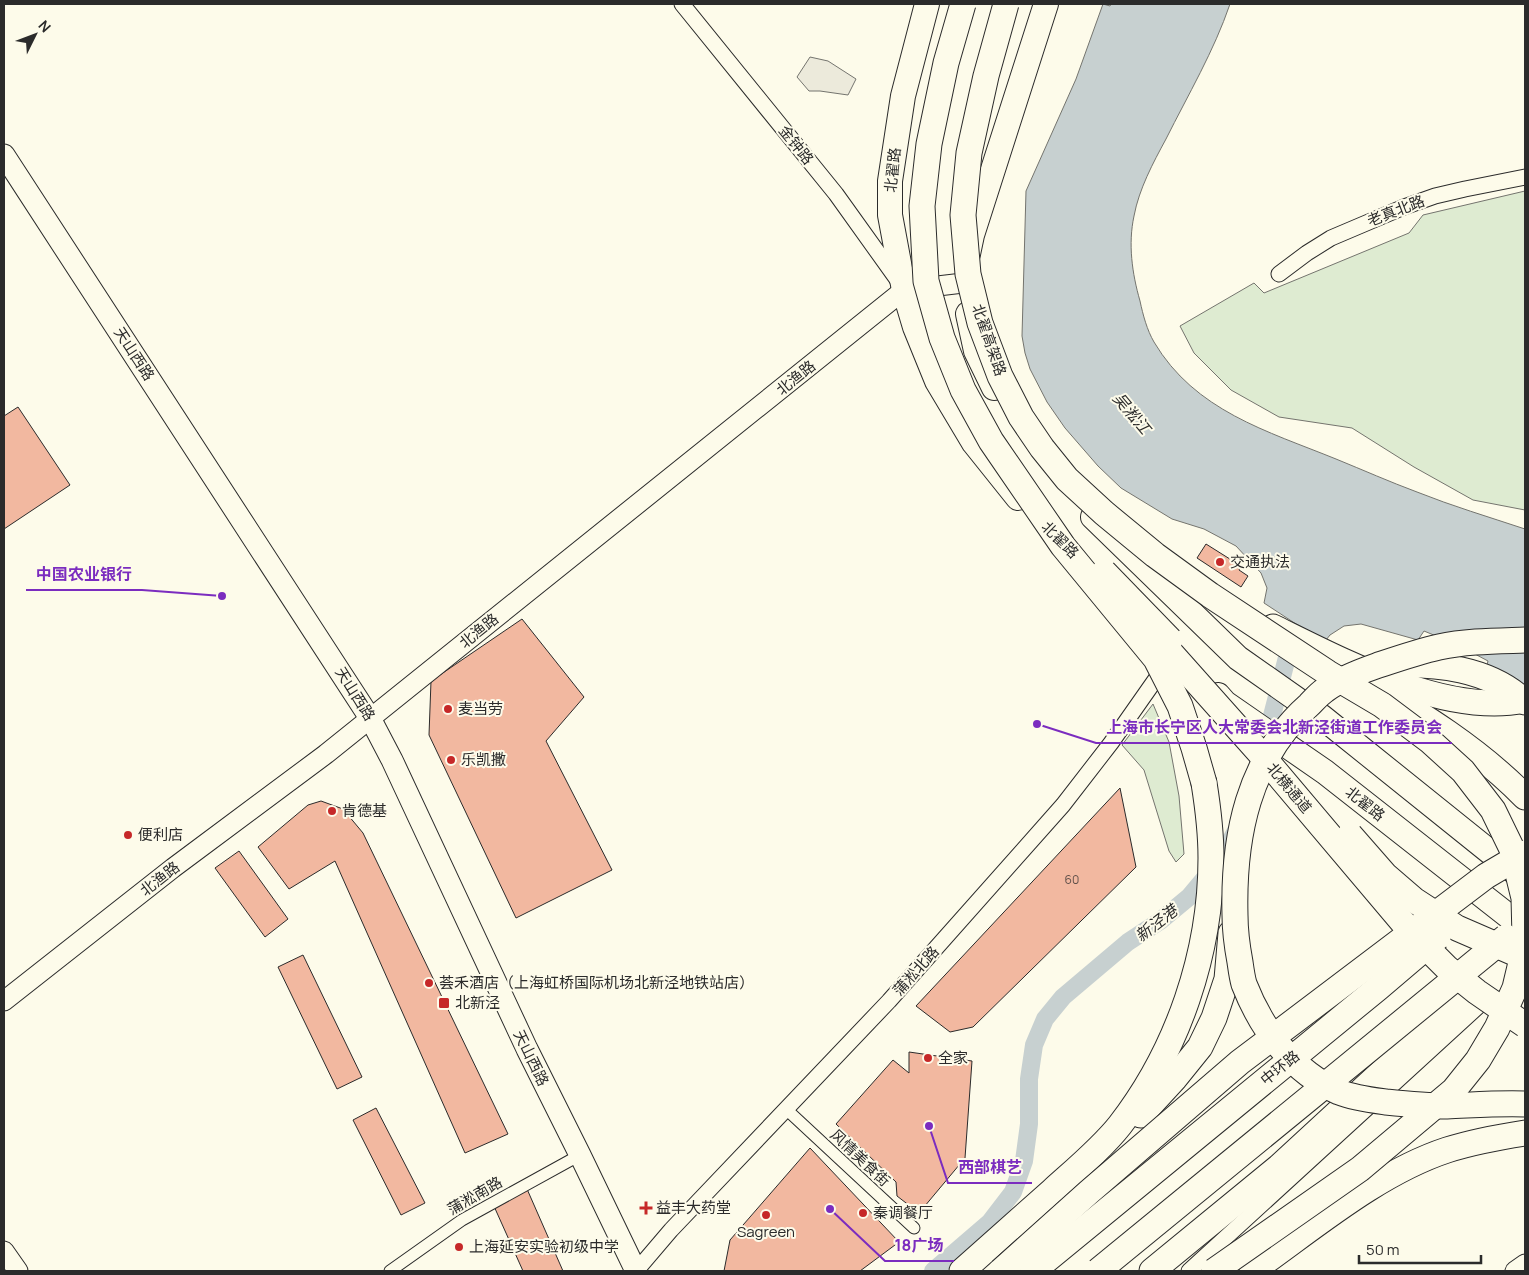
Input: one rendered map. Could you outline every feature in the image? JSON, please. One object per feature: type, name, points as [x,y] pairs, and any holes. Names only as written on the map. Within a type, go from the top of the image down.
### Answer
[{"type":"highway","points":[[964,4],[946,63],[929,144],[922,206],[926,281],[942,338],[963,390],[991,441],[1063,546],[1156,659],[1180,706],[1192,740],[1204,783],[1209,819],[1211,858],[1209,902],[1192,985],[1175,1030],[1146,1088],[1119,1126],[1080,1166]]},
{"type":"highway","name":"北翟高架路","points":[[1006,4],[986,76],[969,153],[963,215],[968,274],[980,323],[1000,376],[1021,417],[1042,448],[1067,479],[1154,555],[1210,595]]},
{"type":"highway","points":[[1025,492],[1259,732],[1385,875],[1414,900],[1457,928],[1517,954],[1525,954]]},
{"type":"highway","name":"北横通道","points":[[1025,492],[1259,752],[1411,932],[1454,974],[1525,1025]]},
{"type":"highway","points":[[1210,595],[1327,653],[1401,685],[1458,701],[1509,703],[1525,701]]},
{"type":"highway","points":[[1210,595],[1397,700],[1468,746],[1525,797]]},
{"type":"highway","points":[[1152,1271],[1280,1166],[1522,929],[1524,898],[1512,849],[1493,810],[1463,771],[1430,741],[1382,705],[1328,673],[1210,595]]},
{"type":"highway","points":[[962,1271],[1080,1166],[1143,1113],[1200,1047],[1214,1018],[1227,980],[1239,837],[1246,805],[1261,766],[1277,740],[1298,714],[1325,690],[1356,673],[1400,657],[1439,647],[1480,641],[1525,640]]},
{"type":"highway","points":[[1376,666],[1418,664],[1453,668],[1488,677],[1525,701]]},
{"type":"highway","points":[[1001,1271],[1089,1192],[1240,1062],[1486,876],[1525,853]]},
{"type":"highway","name":"中环路","points":[[1033,1271],[1378,988],[1525,862]]},
{"type":"highway","points":[[1234,888],[1236,935],[1244,982],[1263,1023],[1283,1051],[1308,1075],[1340,1092],[1368,1100],[1409,1105],[1447,1106],[1496,1103],[1525,1104]]},
{"type":"highway","points":[[1098,1271],[1522,929]]},
{"type":"highway","points":[[1214,1271],[1360,1169],[1454,1090],[1478,1060],[1497,1028],[1515,988],[1525,946]]},
{"type":"highway","points":[[1252,1271],[1349,1202],[1400,1170],[1453,1148],[1478,1141],[1525,1133]]},
{"type":"main road","name":"北翟路","points":[[927,4],[903,96],[890,181],[890,215],[904,290],[915,327],[937,381],[974,443],[1017,498],[1225,703],[1325,772],[1522,929]]},
{"type":"main road","points":[[1046,4],[972,235],[963,283],[976,351],[994,386],[1054,479],[1238,658],[1322,717],[1525,880]]},
{"type":"main road","name":"天山西路","points":[[4,155],[370,718],[392,760],[527,1049],[636,1271]]},
{"type":"street","name":"金钟路","points":[[682,4],[836,194],[904,290]]},
{"type":"street","name":"老真北路","points":[[1279,274],[1331,238],[1404,207],[1435,196],[1525,177]]},
{"type":"street","points":[[904,290],[963,283]]},
{"type":"street","name":"北渔路","points":[[4,1001],[173,868],[326,754],[904,290]]},
{"type":"street","name":"蒲淞北路","points":[[636,1271],[671,1230],[889,1001],[1063,805],[1111,743],[1175,653]]},
{"type":"street","points":[[1189,1271],[1525,963]]},
{"type":"street","name":"风情美食街","points":[[786,1109],[914,1228]]},
{"type":"street","name":"蒲淞南路","points":[[390,1271],[462,1220],[580,1155]]},
{"type":"street","points":[[4,1250],[18,1271]]},
{"type":"street","points":[[1515,1271],[1525,1264]]},
{"type":"green space","points":[[1525,191],[1525,510],[1473,500],[1414,467],[1352,428],[1279,417],[1231,390],[1194,353],[1180,326],[1254,283],[1264,293],[1409,233],[1423,215]]},
{"type":"green space","points":[[1153,704],[1169,742],[1179,796],[1184,854],[1176,862],[1169,851],[1144,770],[1122,745]]},
{"type":"shaded area","points":[[810,57],[828,61],[856,79],[848,95],[809,91],[797,77]]},
{"type":"water","name":"吴淞江","points":[[1103,4],[1110,6],[1111,4],[1230,4],[1209,56],[1147,176],[1134,216],[1131,237],[1133,269],[1144,317],[1154,342],[1171,366],[1190,385],[1211,402],[1234,416],[1284,439],[1407,488],[1457,507],[1525,529],[1525,689],[1486,669],[1488,661],[1458,645],[1424,631],[1418,640],[1361,624],[1344,626],[1326,640],[1296,624],[1264,603],[1267,588],[1261,573],[1236,546],[1204,529],[1172,519],[1121,488],[1098,466],[1065,428],[1047,402],[1030,369],[1022,336],[1026,191],[1076,79]]},
{"type":"building","points":[[18,407],[70,485],[4,529],[4,416]]},
{"type":"building","points":[[1206,544],[1241,566],[1239,570],[1248,576],[1241,587],[1197,558]]},
{"type":"building","points":[[522,619],[584,697],[546,741],[612,870],[516,918],[429,735],[431,681]]},
{"type":"building","points":[[1120,788],[1136,867],[973,1027],[950,1032],[916,1006]]},
{"type":"building","points":[[321,801],[343,809],[363,833],[508,1134],[465,1153],[335,861],[289,889],[258,847],[308,805]]},
{"type":"building","points":[[239,851],[288,919],[265,937],[215,868]]},
{"type":"building","points":[[303,955],[362,1077],[337,1089],[278,967]]},
{"type":"building","points":[[909,1052],[972,1061],[965,1158],[919,1213],[897,1196],[896,1182],[836,1124],[893,1060],[909,1073]]},
{"type":"building","points":[[376,1108],[425,1203],[401,1215],[353,1120]]},
{"type":"building","points":[[810,1148],[899,1242],[860,1271],[724,1271],[730,1240]]},
{"type":"building","points":[[527,1189],[563,1271],[523,1271],[493,1204]]},
{"type":"waterway","name":"新泾港","points":[[1265,743],[1292,638]]},
{"type":"waterway","name":"新泾港","points":[[933,1271],[990,1222],[1013,1192],[1024,1161],[1029,1124],[1029,1079],[1034,1045],[1045,1019],[1063,997],[1128,942],[1160,921],[1189,897],[1220,860],[1237,829]]},
{"type":"place","name":"交通执法","points":[[1220,562]]},
{"type":"place","name":"中国农业银行","points":[[222,596]]},
{"type":"place","name":"麦当劳","points":[[448,709]]},
{"type":"place","name":"上海市长宁区人大常委会北新泾街道工作委员会","points":[[1037,724]]},
{"type":"place","name":"乐凯撒","points":[[451,760]]},
{"type":"place","name":"肯德基","points":[[332,811]]},
{"type":"place","name":"便利店","points":[[128,835]]},
{"type":"place","name":"荟禾酒店（上海虹桥国际机场北新泾地铁站店）","points":[[429,983]]},
{"type":"place","name":"北新泾","points":[[444,1003]]},
{"type":"place","name":"全家","points":[[928,1058]]},
{"type":"place","name":"西部棋艺","points":[[929,1126]]},
{"type":"place","name":"益丰大药堂","points":[[646,1208]]},
{"type":"place","name":"18广场","points":[[830,1209]]},
{"type":"place","name":"秦调餐厅","points":[[863,1213]]},
{"type":"place","name":"Sagreen","points":[[766,1215]]},
{"type":"place","name":"上海延安实验初级中学","points":[[459,1247]]}]
